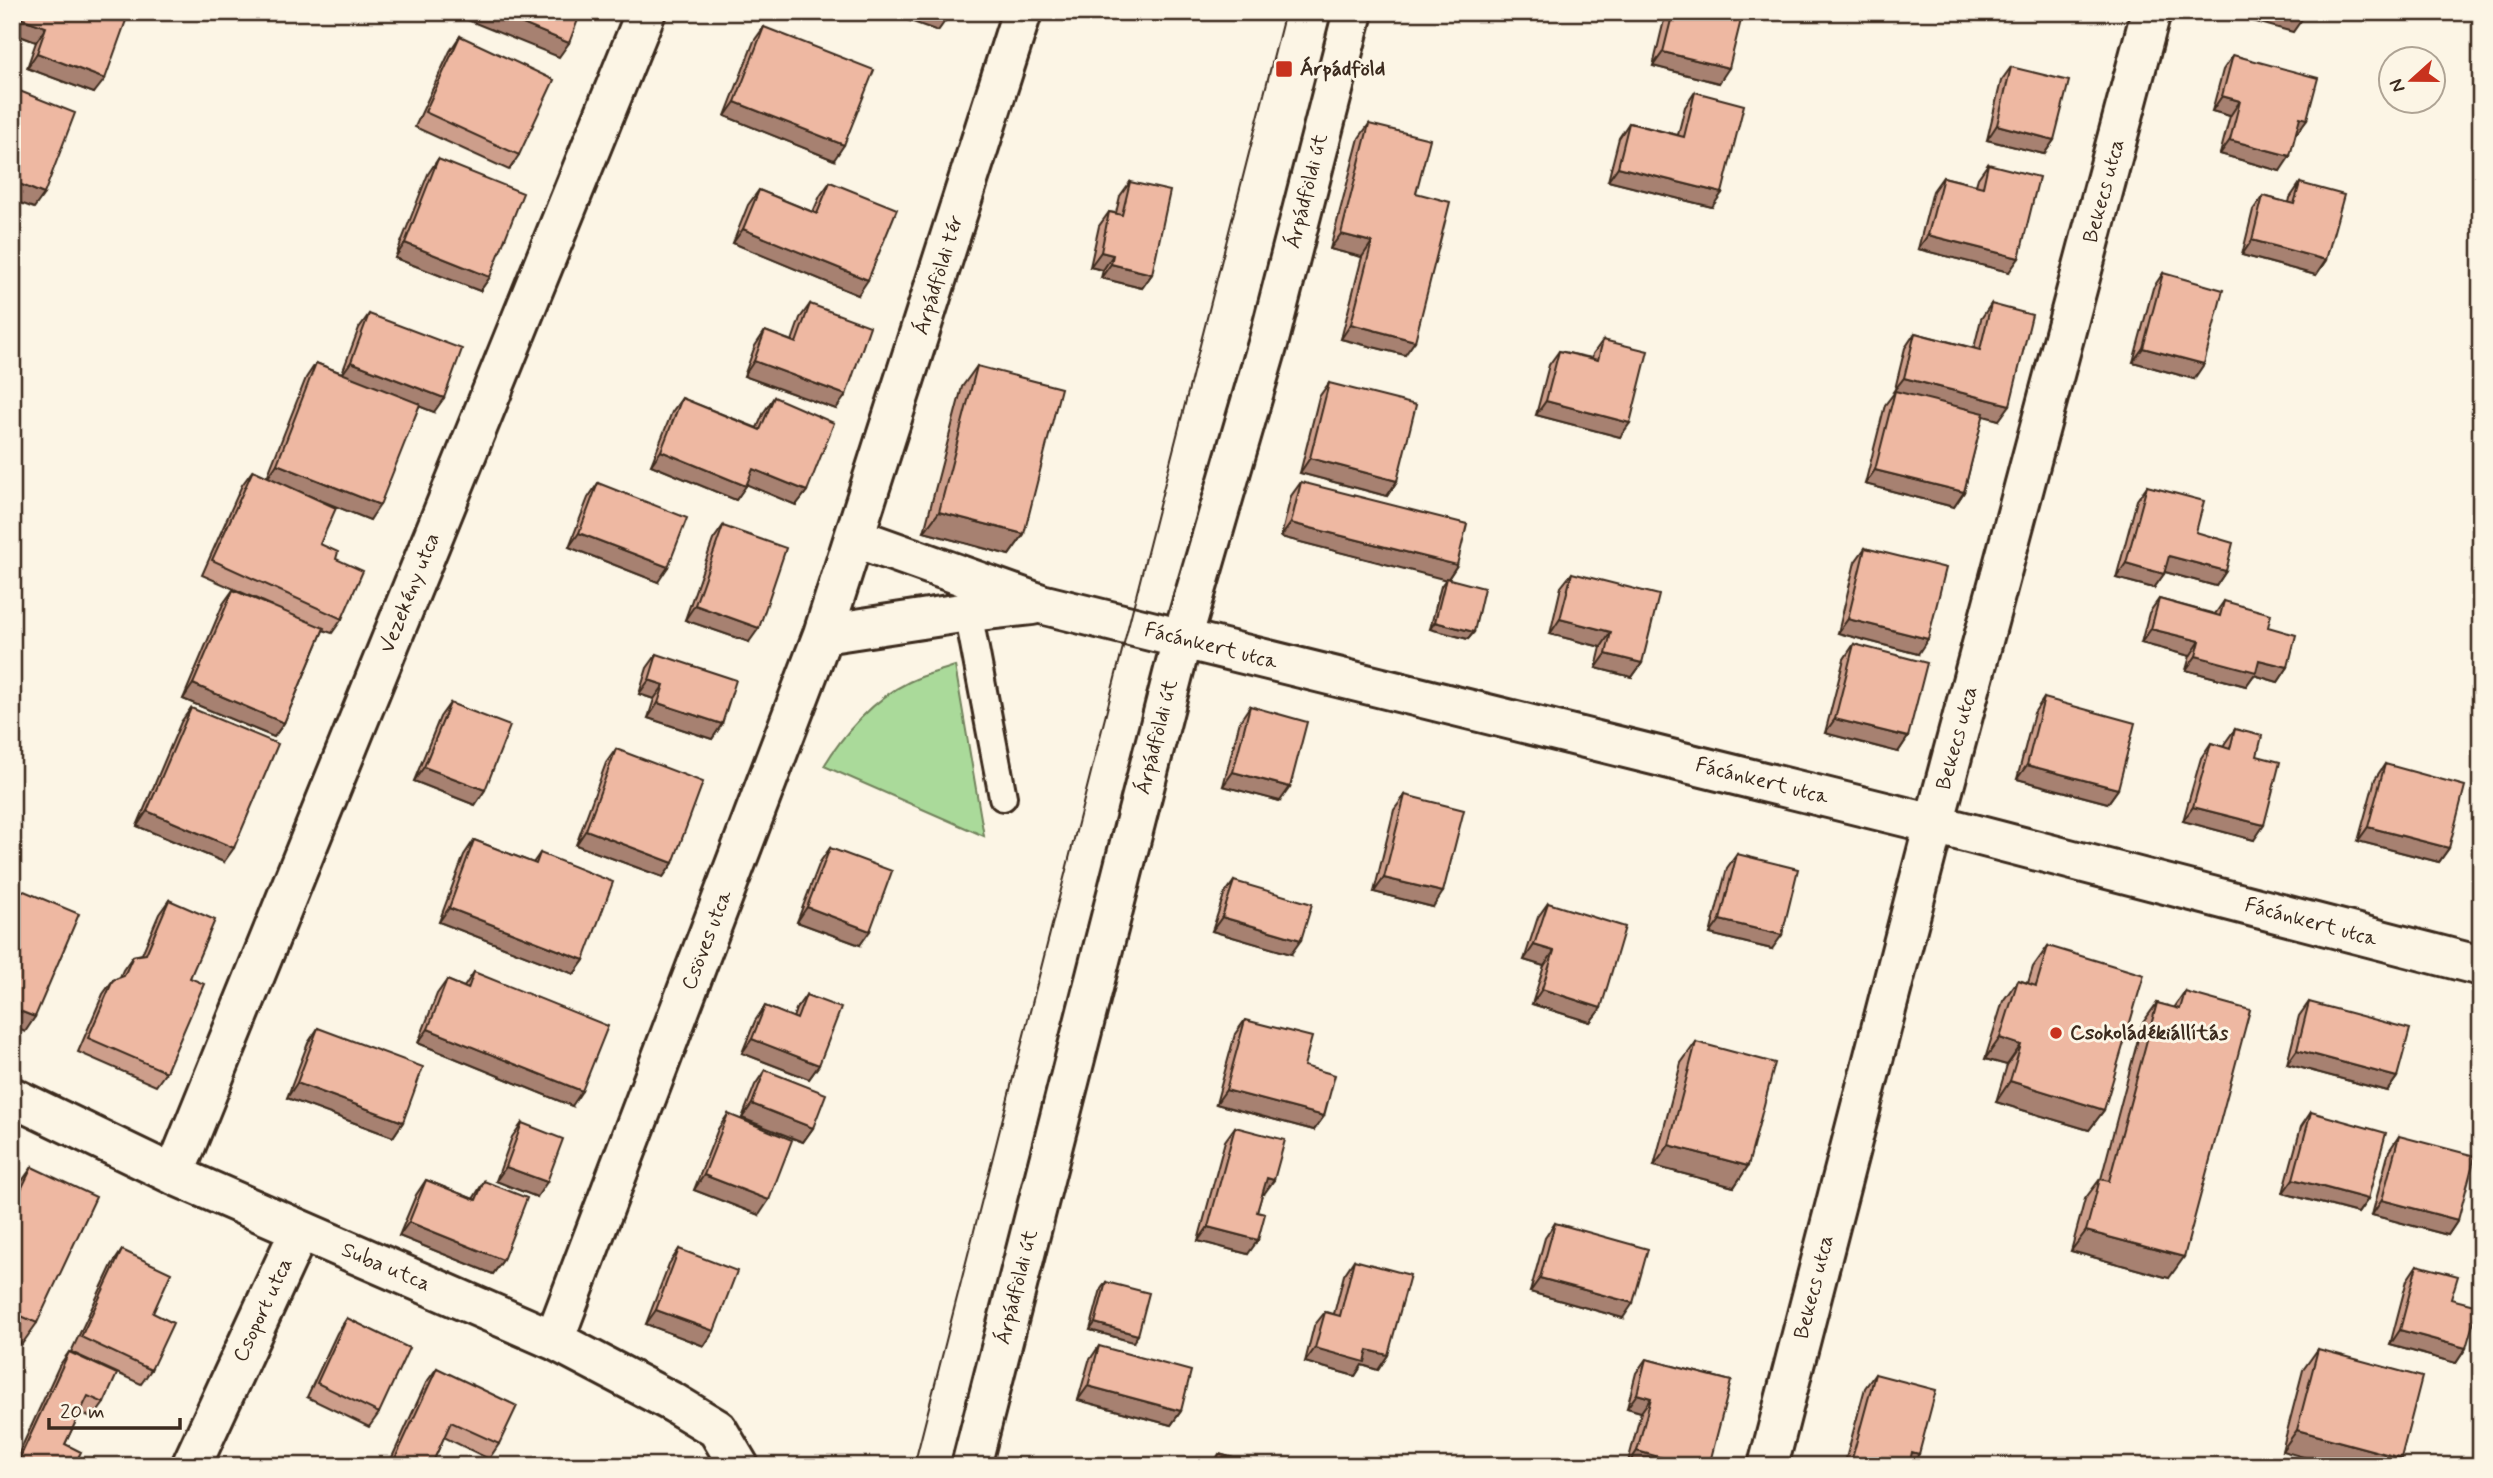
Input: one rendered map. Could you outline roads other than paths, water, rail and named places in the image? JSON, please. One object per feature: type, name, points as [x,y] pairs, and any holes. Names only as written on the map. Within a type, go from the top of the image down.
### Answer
[{"type":"street","name":"Vezekény utca","points":[[174,1175],[646,12]]},
{"type":"street","name":"Árpádföldi tér","points":[[856,538],[1022,12]]},
{"type":"street","name":"Árpádföldi út","points":[[971,1466],[1182,639],[1269,340],[1353,12]]},
{"type":"street","name":"Bekecs utca","points":[[1768,1466],[1934,824],[2151,12]]},
{"type":"street","name":"Fácánkert utca","points":[[856,538],[1041,604],[1934,824],[2481,966]]},
{"type":"street","name":"Csöves utca","points":[[554,1340],[823,635],[856,538]]},
{"type":"street","name":"Fácánkert utca","points":[[823,635],[968,612],[1041,604]]},
{"type":"street","name":"Suba utca","points":[[12,1097],[174,1175],[554,1340],[674,1402],[717,1429],[739,1466]]},
{"type":"street","name":"Csoport utca","points":[[191,1466],[300,1230]]},
{"type":"lane","points":[[968,612],[1003,797]]},
{"type":"tram line","points":[[914,1466],[1285,12]]},
{"type":"place","name":"Árpádföld","points":[[1284,69]]},
{"type":"place","name":"Csokoládékiállítás","points":[[2056,1033]]}]
